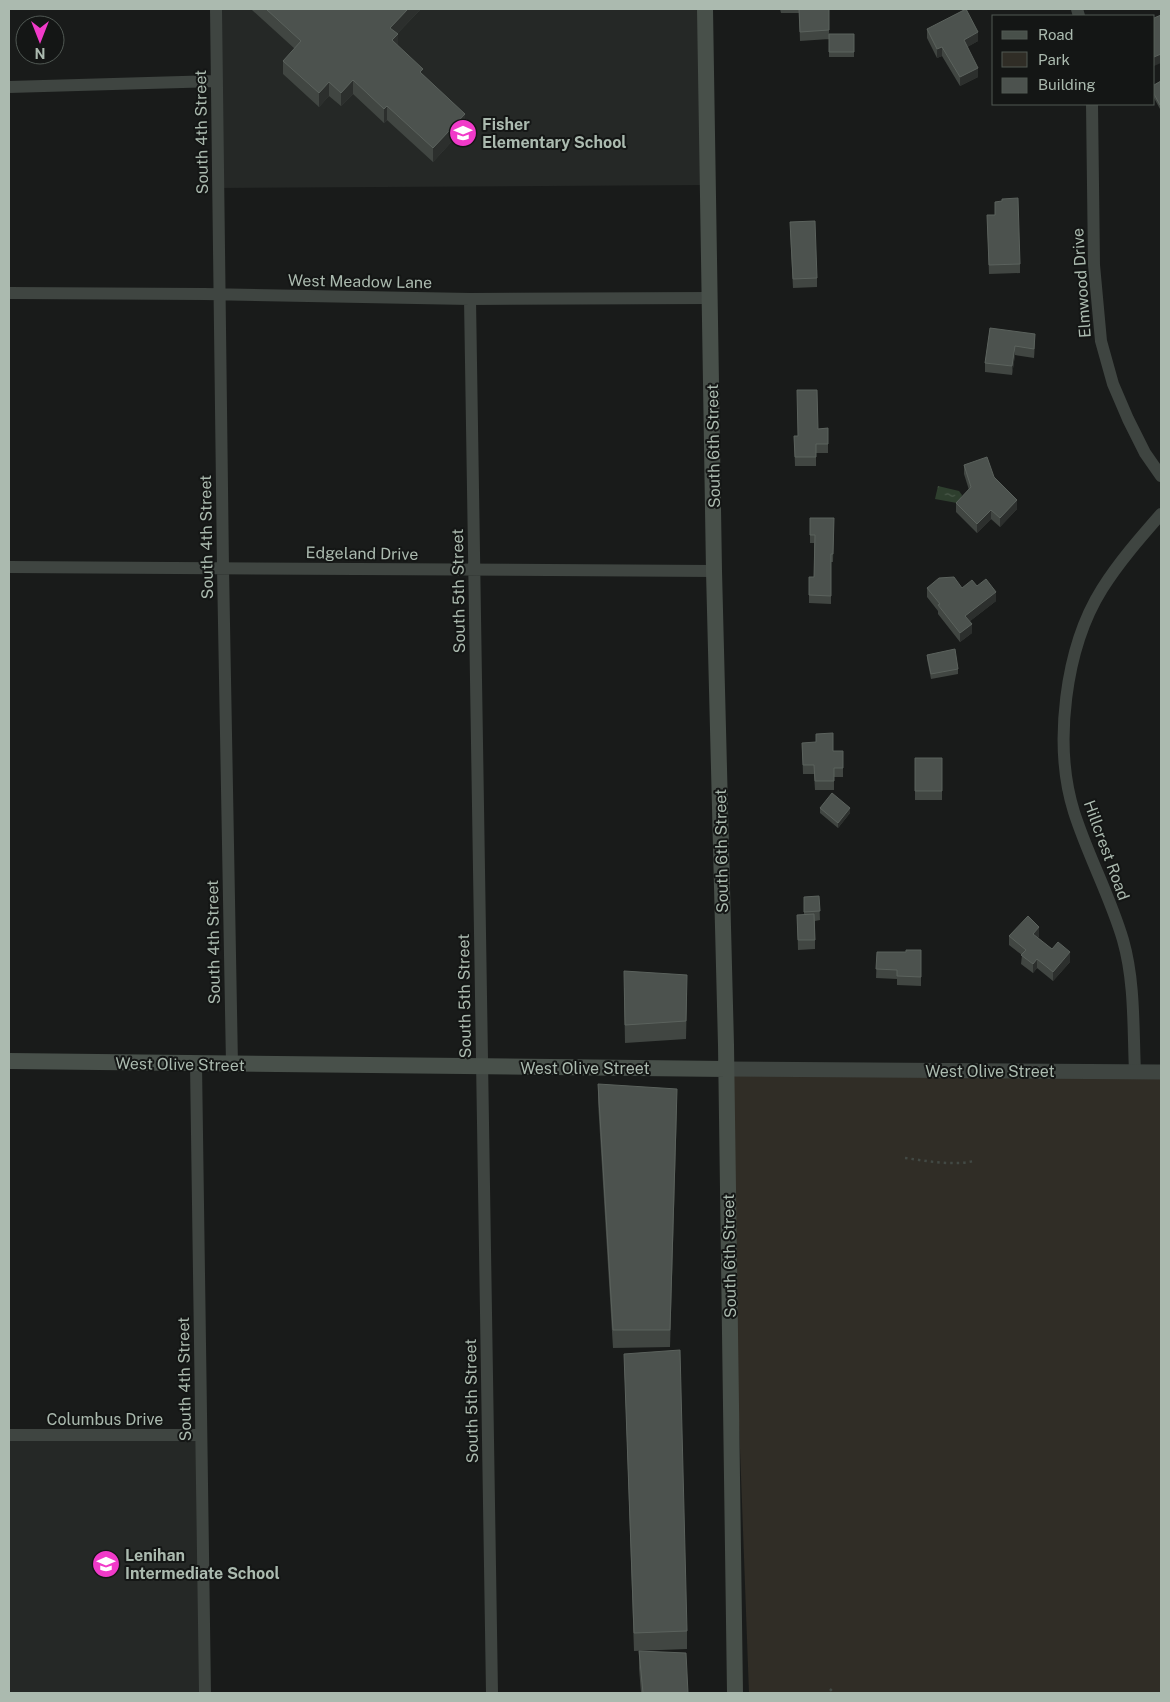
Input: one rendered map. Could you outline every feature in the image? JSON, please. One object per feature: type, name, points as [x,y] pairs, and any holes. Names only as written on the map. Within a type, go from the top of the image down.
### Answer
[{"type":"main road","name":"South 6th Street","points":[[705,9],[714,571],[726,1069],[735,1693]]},
{"type":"main road","name":"West Olive Street","points":[[9,1061],[232,1065],[726,1069]]},
{"type":"street","name":"South 4th Street","points":[[216,9],[232,1065]]},
{"type":"street","points":[[9,87],[217,81]]},
{"type":"street","name":"Elmwood Drive","points":[[1092,105],[1094,265],[1101,341],[1113,384],[1128,419],[1145,453],[1161,476]]},
{"type":"street","name":"West Meadow Lane","points":[[9,293],[219,294],[470,299],[711,298]]},
{"type":"street","name":"South 5th Street","points":[[470,299],[492,1693]]},
{"type":"street","name":"Hillcrest Road","points":[[1134,1072],[1133,1014],[1127,958],[1123,940],[1074,811],[1063,740],[1068,684],[1075,653],[1086,620],[1102,590],[1128,552],[1161,514]]},
{"type":"street","name":"Edgeland Drive","points":[[9,567],[714,571]]},
{"type":"street","name":"South 4th Street","points":[[196,1064],[205,1693]]},
{"type":"street","name":"West Olive Street","points":[[726,1069],[1161,1072]]},
{"type":"street","name":"Columbus Drive","points":[[9,1435],[202,1435]]},
{"type":"path","points":[[905,1158],[944,1163],[962,1163],[974,1160]]},
{"type":"path","points":[[830,1689],[834,1693]]},
{"type":"shaded area","name":"Fisher Elementary School","points":[[216,9],[705,9],[709,185],[218,188]]},
{"type":"shaded area","name":"Lenihan Intermediate School","points":[[9,1435],[201,1435],[205,1693],[9,1693]]},
{"type":"green space","points":[[726,1069],[1161,1072],[1161,1693],[749,1693]]},
{"type":"water","points":[[938,486],[959,491],[962,495],[960,501],[957,503],[935,499]]},
{"type":"building","points":[[266,9],[408,9],[390,28],[398,34],[392,40],[423,69],[420,72],[465,114],[433,148],[387,106],[384,109],[353,80],[341,93],[329,82],[319,93],[283,61],[301,41]]},
{"type":"building","points":[[799,9],[829,9],[829,30],[800,32]]},
{"type":"building","points":[[966,9],[978,32],[964,40],[978,68],[960,77],[942,47],[937,49],[927,29]]},
{"type":"building","points":[[1161,15],[1161,54],[1155,57],[1155,18]]},
{"type":"building","points":[[829,34],[854,34],[854,52],[829,52]]},
{"type":"building","points":[[1161,81],[1160,105],[1155,96],[1155,84]]},
{"type":"building","points":[[1018,198],[1020,264],[989,265],[987,215],[995,215],[995,202],[1002,201],[1002,199]]},
{"type":"building","points":[[815,221],[817,278],[793,279],[790,222]]},
{"type":"building","points":[[990,328],[1035,334],[1034,349],[1015,346],[1012,366],[985,363]]},
{"type":"building","points":[[797,390],[817,390],[818,429],[828,428],[828,444],[816,444],[816,457],[795,457],[794,436],[798,436]]},
{"type":"building","points":[[987,457],[994,477],[1017,500],[1000,518],[991,510],[977,524],[956,503],[971,487],[964,465]]},
{"type":"building","points":[[810,518],[834,518],[833,554],[831,554],[831,596],[809,595],[809,577],[814,577],[815,535],[810,535]]},
{"type":"building","points":[[954,577],[962,588],[972,580],[977,586],[986,579],[996,592],[965,616],[972,624],[960,633],[927,588],[939,578]]},
{"type":"building","points":[[955,649],[958,669],[931,674],[927,655]]},
{"type":"building","points":[[833,733],[833,751],[843,751],[843,768],[834,768],[834,781],[815,781],[814,765],[803,765],[802,743],[816,742],[816,734]]},
{"type":"building","points":[[915,758],[942,758],[942,791],[915,791]]},
{"type":"building","points":[[832,793],[850,808],[838,823],[820,808]]},
{"type":"building","points":[[819,896],[820,911],[804,912],[804,897]]},
{"type":"building","points":[[814,914],[815,940],[798,940],[797,915]]},
{"type":"building","points":[[1028,916],[1039,927],[1033,934],[1052,949],[1058,942],[1070,952],[1053,972],[1037,959],[1033,964],[1021,955],[1026,950],[1009,936]]},
{"type":"building","points":[[906,950],[921,950],[921,977],[897,976],[897,970],[876,969],[877,952],[906,952]]},
{"type":"building","points":[[624,971],[687,975],[686,1021],[625,1025]]},
{"type":"building","points":[[598,1084],[677,1089],[670,1330],[613,1330]]},
{"type":"building","points":[[680,1350],[687,1631],[634,1633],[624,1354]]},
{"type":"building","points":[[639,1651],[686,1653],[688,1693],[643,1693]]},
{"type":"place","name":"Fisher Elementary School","points":[[463,133]]},
{"type":"place","name":"Lenihan Intermediate School","points":[[106,1564]]}]
